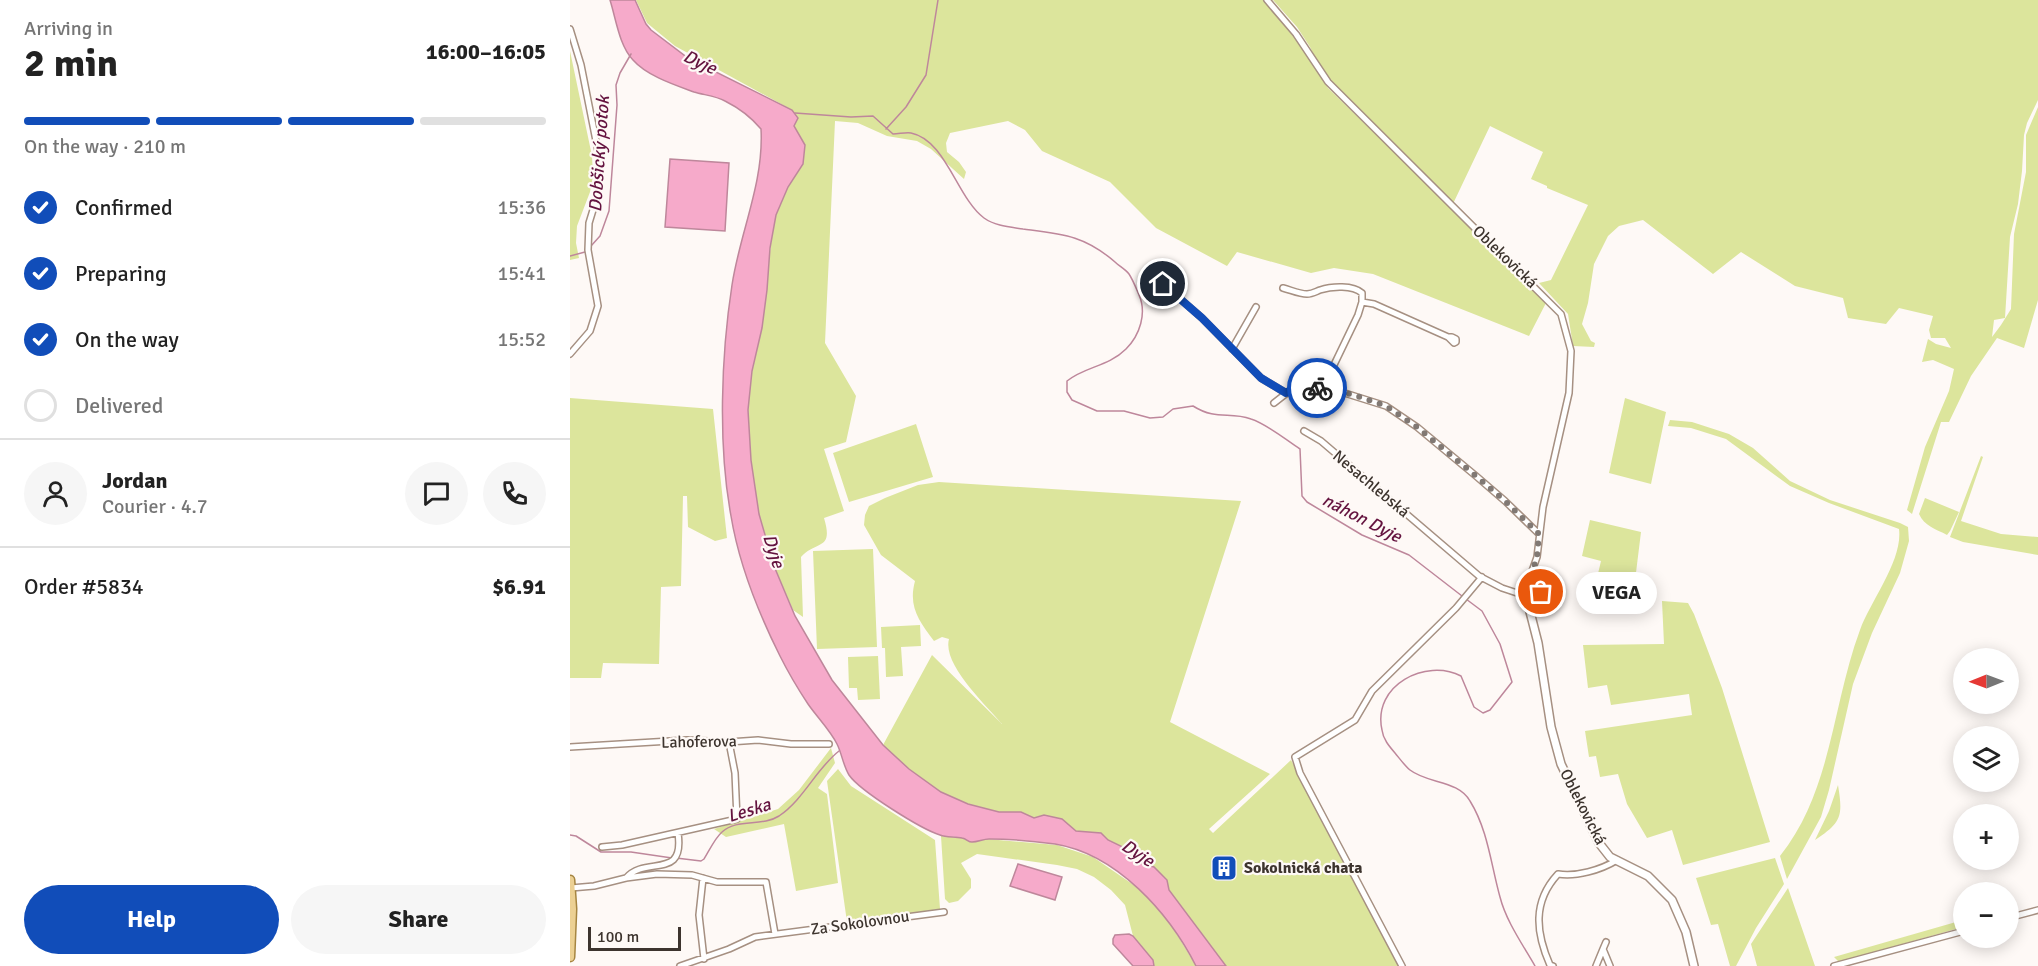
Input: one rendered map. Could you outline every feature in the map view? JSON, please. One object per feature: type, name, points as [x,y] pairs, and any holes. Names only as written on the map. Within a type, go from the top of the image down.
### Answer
[{"type":"main road","points":[[570,957],[571,884]]},
{"type":"street","name":"Oblekovická","points":[[1267,0],[1291,27],[1314,64],[1334,89],[1561,314],[1571,351],[1572,370],[1569,393],[1543,507],[1537,557],[1526,588],[1538,643],[1551,727],[1561,764],[1599,843],[1610,857],[1648,876],[1672,900],[1686,932],[1694,966]]},
{"type":"street","points":[[570,29],[583,75],[600,161],[600,187],[589,223],[588,250],[598,306],[590,331],[570,354]]},
{"type":"street","points":[[1163,284],[1202,318],[1261,378],[1286,393]]},
{"type":"street","points":[[1283,288],[1300,294],[1310,294],[1323,289],[1358,289],[1362,293],[1358,315],[1332,369],[1332,384],[1335,390]]},
{"type":"street","points":[[1362,302],[1374,304],[1448,338]]},
{"type":"street","points":[[1232,349],[1256,307]]},
{"type":"street","points":[[1275,403],[1292,389],[1305,387],[1335,390],[1386,406],[1476,476],[1539,534]]},
{"type":"street","name":"Nesachlebská","points":[[1304,431],[1321,441],[1461,562],[1502,588],[1526,596]]},
{"type":"street","points":[[1402,966],[1300,773],[1295,758],[1350,725],[1359,715],[1372,691],[1462,602],[1482,577]]},
{"type":"street","points":[[1530,579],[1540,586],[1541,592],[1540,601],[1530,613]]},
{"type":"street","name":"Lahoferova","points":[[570,747],[687,740],[729,742],[758,740],[791,744],[829,744]]},
{"type":"street","points":[[602,847],[622,845],[737,819],[735,773],[729,742]]},
{"type":"street","points":[[626,878],[633,871],[665,865],[675,857],[680,847],[678,833]]},
{"type":"street","points":[[1550,966],[1538,924],[1539,911],[1551,882],[1558,874],[1568,876],[1593,870],[1617,860]]},
{"type":"street","points":[[571,884],[597,886],[626,878],[657,874],[688,875],[717,882],[766,882],[775,934]]},
{"type":"street","points":[[703,878],[699,915],[704,958]]},
{"type":"street","points":[[2019,915],[2038,910]]},
{"type":"street","name":"Za Sokolovnou","points":[[680,966],[755,937],[944,912]]},
{"type":"street","points":[[1834,966],[1953,934]]},
{"type":"street","points":[[1596,966],[1606,942]]},
{"type":"street","points":[[1603,949],[1610,966]]},
{"type":"green space","points":[[636,0],[1263,0],[1291,31],[1328,88],[1403,161],[1406,157],[1330,80],[1297,27],[1273,0],[2038,0],[2038,100],[2024,135],[2018,204],[2010,237],[2005,318],[1994,320],[1992,337],[2001,325],[2011,309],[2014,234],[2026,172],[2026,135],[2038,107],[2038,300],[2024,348],[1997,338],[1971,376],[1949,422],[1941,422],[1912,514],[1907,510],[1925,447],[1949,391],[1954,369],[1933,360],[1922,362],[1928,339],[1951,348],[1945,338],[1931,338],[1929,330],[1933,316],[1899,308],[1886,324],[1848,318],[1843,298],[1795,286],[1741,252],[1713,274],[1643,220],[1619,226],[1608,236],[1594,264],[1582,324],[1591,341],[1595,343],[1594,347],[1573,346],[1568,314],[1539,283],[1551,280],[1588,205],[1531,179],[1543,152],[1490,126],[1451,208],[1547,301],[1529,336],[1373,274],[1334,268],[1311,273],[1237,252],[1227,266],[1156,228],[1110,182],[1042,151],[1025,130],[1008,121],[950,133],[946,143],[947,152],[959,162],[966,172],[964,179],[931,149],[917,141],[887,136],[858,123],[835,121],[825,343],[856,396],[846,442],[824,449],[844,511],[824,518],[827,536],[825,540],[801,557],[803,617],[793,610],[774,566],[759,514],[751,460],[748,410],[751,376],[762,328],[776,214],[788,187],[803,164],[805,146],[794,126],[798,118],[792,110],[675,46],[647,23]]},
{"type":"green space","points":[[570,51],[592,156],[593,176],[590,192],[577,226],[576,243],[579,258],[570,260]]},
{"type":"green space","points":[[570,398],[713,409],[727,538],[715,541],[688,527],[687,496],[683,496],[681,586],[661,587],[659,664],[603,663],[601,678],[570,678]]},
{"type":"green space","points":[[1625,398],[1666,412],[1651,484],[1609,473]]},
{"type":"green space","points":[[1670,420],[1692,422],[1729,434],[1753,448],[1790,481],[1830,500],[1908,527],[1909,541],[1900,573],[1872,633],[1853,684],[1821,817],[1787,879],[1780,856],[1797,831],[1821,776],[1860,630],[1891,567],[1899,541],[1899,529],[1790,486],[1726,439],[1691,428],[1668,426]]},
{"type":"green space","points":[[916,424],[933,477],[849,502],[833,453]]},
{"type":"green space","points":[[1981,456],[1983,457],[1961,521],[2001,534],[2038,537],[2038,555],[1963,542],[1950,537]]},
{"type":"green space","points":[[939,482],[1241,501],[1170,722],[1270,774],[1209,829],[1213,833],[1291,760],[1400,966],[1226,966],[1169,890],[1167,880],[1154,867],[1140,863],[1129,850],[1108,840],[1101,833],[1076,831],[1062,819],[1044,815],[1034,818],[1021,813],[999,812],[968,804],[941,792],[909,769],[883,745],[932,655],[1002,724],[958,672],[949,649],[949,639],[942,637],[934,641],[920,620],[913,599],[915,581],[881,555],[864,525],[869,506],[918,485]]},
{"type":"green space","points":[[1925,498],[1959,512],[1947,535],[1931,527],[1921,518],[1919,514]]},
{"type":"green space","points":[[1590,520],[1641,532],[1633,597],[1596,597],[1596,582],[1601,561],[1582,556]]},
{"type":"green space","points":[[873,549],[877,647],[817,649],[813,551]]},
{"type":"green space","points":[[1662,601],[1688,603],[1694,614],[1722,688],[1770,842],[1683,865],[1672,830],[1647,838],[1627,804],[1618,774],[1600,777],[1596,756],[1589,757],[1585,731],[1692,715],[1689,694],[1611,705],[1607,685],[1588,688],[1583,645],[1664,644]]},
{"type":"green space","points":[[920,625],[921,646],[901,647],[903,676],[886,677],[885,648],[882,648],[881,627]]},
{"type":"green space","points":[[878,656],[880,699],[858,700],[857,688],[849,688],[848,657]]},
{"type":"green space","points":[[831,748],[835,763],[818,788],[827,794],[838,883],[796,891],[784,824],[726,837],[714,829],[778,809],[799,790]]},
{"type":"green space","points":[[838,769],[851,786],[935,840],[940,909],[847,922],[827,781]]},
{"type":"green space","points":[[1838,785],[1840,811],[1838,817],[1831,828],[1815,840],[1829,811]]},
{"type":"green space","points":[[941,836],[963,838],[971,842],[987,839],[1057,845],[1093,857],[1141,890],[1169,921],[1196,966],[1154,966],[1153,960],[1133,936],[1125,905],[1094,877],[1077,869],[977,854],[961,863],[971,879],[971,888],[958,901],[949,903],[945,899]]},
{"type":"green space","points":[[1775,858],[1784,884],[1756,928],[1736,966],[1730,966],[1718,924],[1711,925],[1696,878]]},
{"type":"green space","points":[[1788,888],[1815,966],[1757,966],[1751,944]]},
{"type":"green space","points":[[1953,923],[1953,930],[1839,962],[1834,957]]},
{"type":"shaded area","points":[[610,0],[635,0],[651,30],[688,58],[792,110],[798,118],[794,126],[805,145],[803,164],[788,187],[776,215],[770,248],[762,328],[752,371],[748,410],[751,460],[759,514],[774,566],[795,616],[832,680],[883,745],[909,769],[941,792],[968,804],[999,812],[1021,812],[1034,818],[1044,815],[1062,819],[1076,831],[1101,833],[1108,840],[1129,850],[1140,863],[1154,867],[1167,880],[1169,890],[1226,966],[1196,966],[1185,946],[1156,907],[1120,873],[1099,860],[1078,850],[1055,844],[997,839],[969,842],[964,838],[943,836],[892,809],[865,790],[849,775],[834,739],[797,686],[764,622],[739,552],[727,489],[722,401],[725,341],[732,285],[759,169],[761,129],[744,113],[725,101],[670,83],[639,66],[624,47]]},
{"type":"shaded area","points":[[670,159],[729,163],[725,231],[665,227]]},
{"type":"shaded area","points":[[1018,864],[1062,877],[1055,900],[1010,886]]},
{"type":"shaded area","points":[[1129,934],[1153,960],[1154,966],[1133,966],[1113,944],[1115,935]]},
{"type":"waterway","points":[[886,129],[906,107],[926,75],[938,0]]},
{"type":"waterway","name":"Dobšický potok","points":[[591,246],[600,236],[609,211],[617,105],[616,85],[631,54]]},
{"type":"waterway","name":"náhon Dyje","points":[[795,113],[851,117],[873,116],[893,134],[911,133],[923,138],[933,146],[966,197],[984,218],[1003,226],[1072,237],[1083,241],[1104,253],[1127,272],[1141,302],[1142,316],[1138,331],[1131,343],[1119,355],[1067,381],[1067,392],[1072,400],[1097,411],[1124,411],[1150,418],[1163,417],[1173,409],[1193,406],[1216,415],[1243,417],[1257,421],[1300,449],[1302,496],[1307,502],[1362,535],[1409,555],[1462,596]]},
{"type":"waterway","name":"Dobšický potok","points":[[570,256],[585,252]]},
{"type":"waterway","name":"náhon Dyje","points":[[1466,599],[1482,611],[1500,644],[1512,682],[1490,710],[1483,713],[1474,707],[1461,676],[1447,671],[1418,673],[1393,688],[1385,700],[1381,714],[1383,733],[1389,745],[1410,770],[1425,778],[1458,789],[1470,801],[1485,836],[1506,915],[1535,966]]},
{"type":"waterway","name":"Leska","points":[[676,858],[701,861],[719,835],[728,828],[779,816],[796,801],[823,766],[839,751]]},
{"type":"waterway","name":"Leska","points":[[570,835],[576,836],[601,852],[631,852],[672,858]]},
{"type":"way so far","points":[[1317,388],[1351,394],[1386,406],[1417,427],[1505,501],[1539,534],[1537,557],[1530,579],[1540,586],[1541,592]]},
{"type":"place","name":"VEGA","points":[[1541,592]]},
{"type":"place","name":"Sokolnická chata","points":[[1224,868]]},
{"type":"route","points":[[1163,284],[1202,318],[1261,378],[1272,386],[1286,393],[1292,389],[1317,388]]},
{"type":"water label","name":"Dyje","points":[[700,62]]},
{"type":"water label","name":"Dyje","points":[[774,551]]},
{"type":"water label","name":"Dyje","points":[[1138,853]]}]
